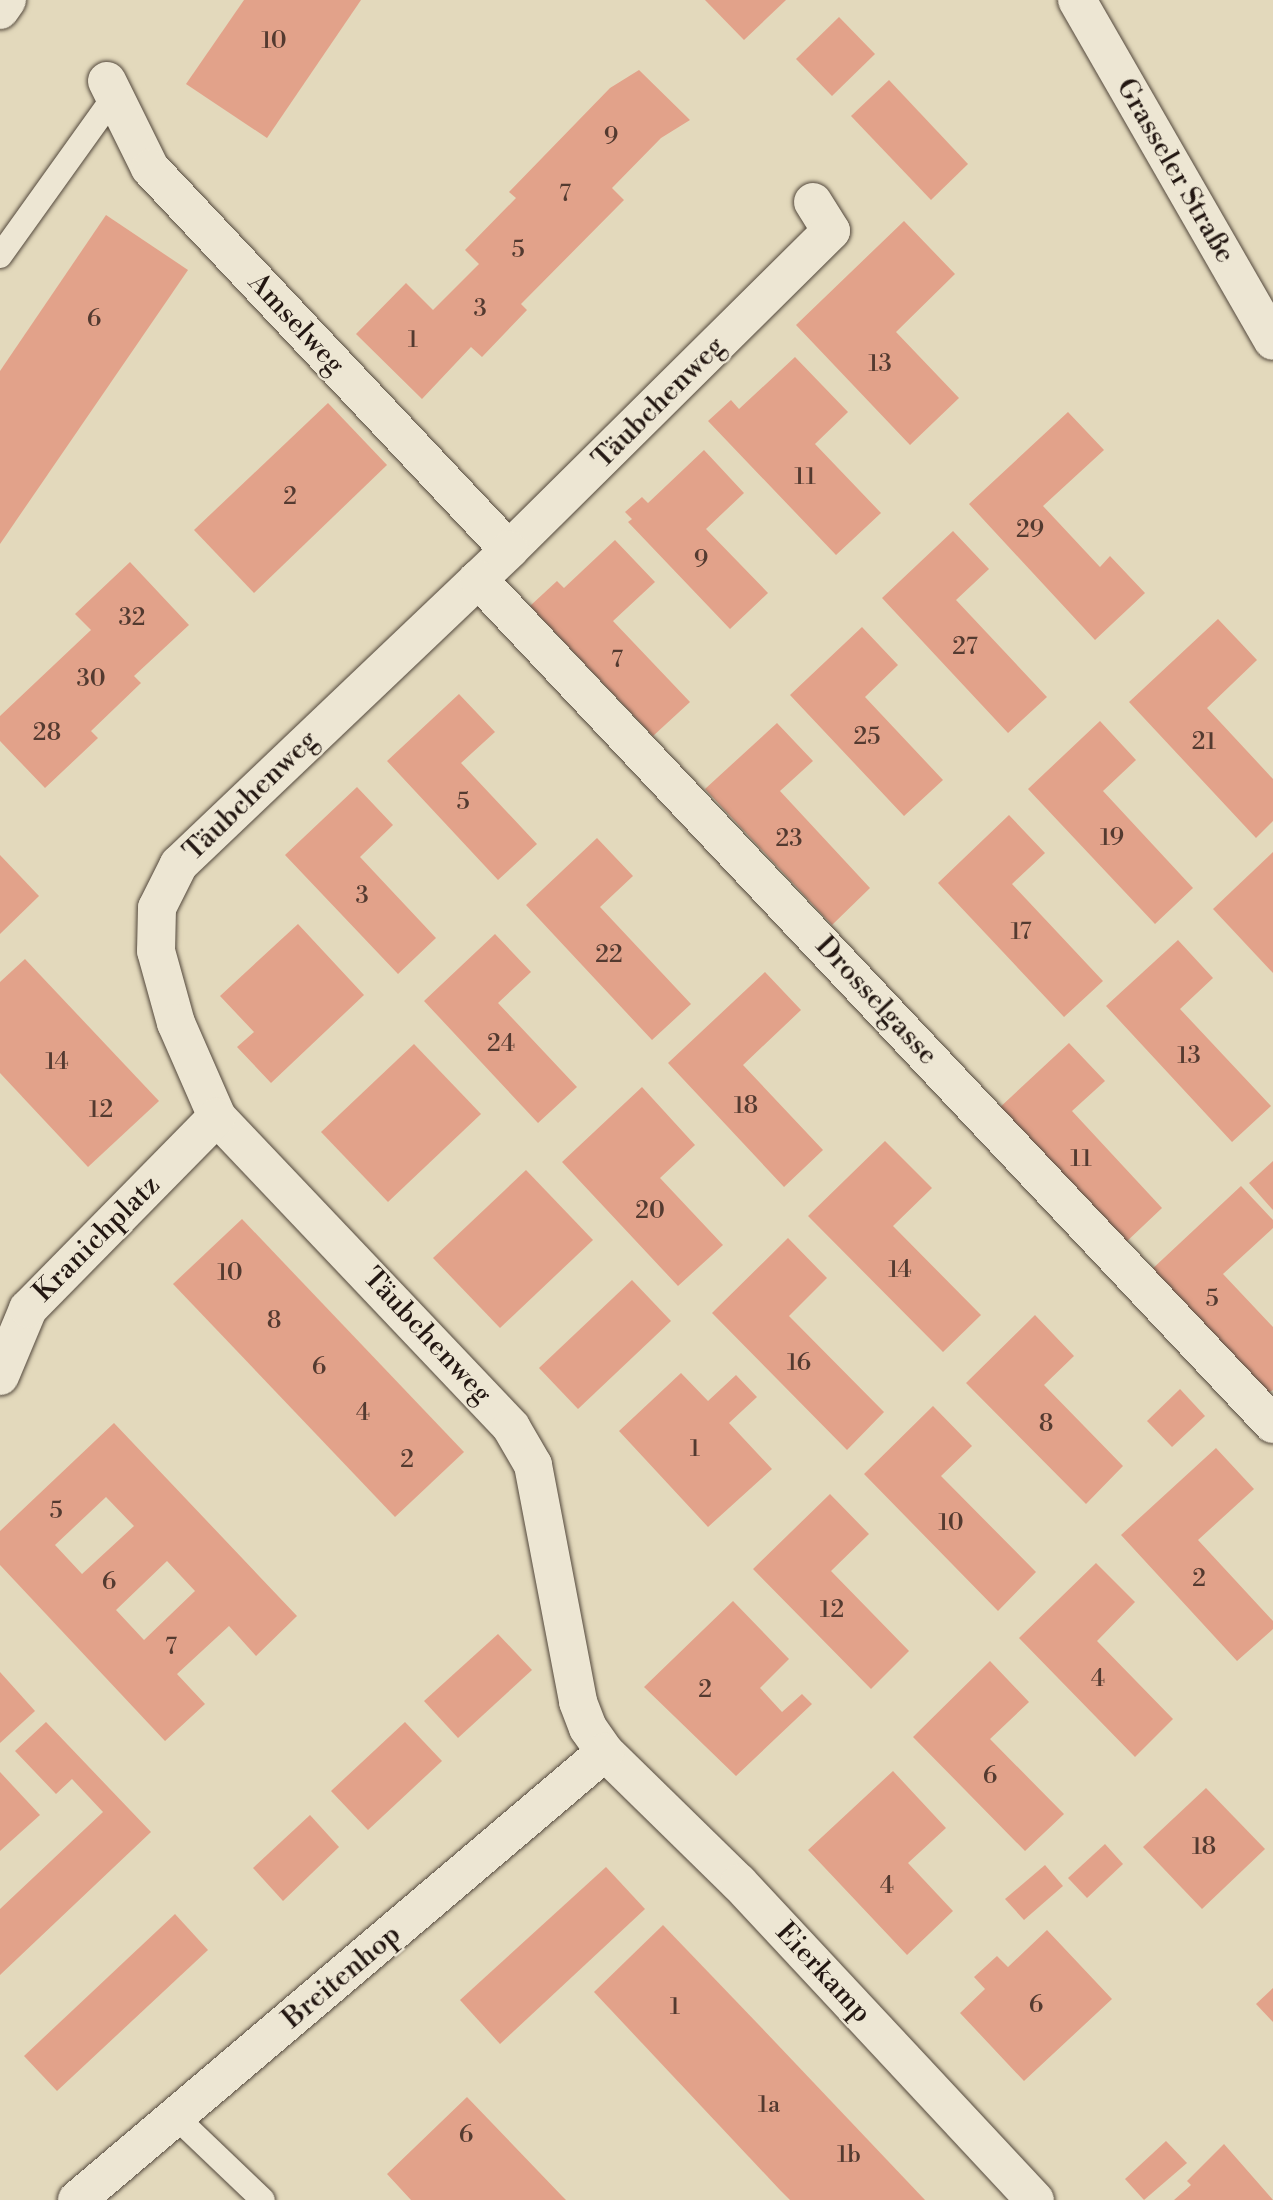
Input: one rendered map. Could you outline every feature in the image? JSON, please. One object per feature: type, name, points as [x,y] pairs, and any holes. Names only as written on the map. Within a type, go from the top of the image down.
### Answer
[{"type":"street","points":[[0,10],[7,0]]},
{"type":"street","name":"Grasseler Straße","points":[[1077,0],[1273,341]]},
{"type":"street","name":"Amselweg","points":[[110,90],[150,169],[509,550]]},
{"type":"street","name":"Täubchenweg","points":[[605,1752],[588,1728],[578,1702],[533,1465],[511,1427],[217,1117],[176,1023],[156,951],[157,908],[179,864],[509,550],[831,231],[813,202]]},
{"type":"street","name":"Drosselgasse","points":[[478,579],[1273,1424]]},
{"type":"street","name":"Kranichplatz","points":[[0,1376],[28,1309],[217,1117]]},
{"type":"street","name":"Breitenhop","points":[[77,2200],[605,1752]]},
{"type":"street","name":"Eierkamp","points":[[605,1752],[738,1883],[1035,2200]]},
{"type":"lane","points":[[0,256],[110,90]]},
{"type":"lane","points":[[176,2117],[263,2200]]},
{"type":"building","points":[[244,0],[361,0],[267,138],[186,84]]},
{"type":"building","points":[[705,0],[786,0],[744,40]]},
{"type":"building","points":[[839,17],[875,54],[832,96],[796,59]]},
{"type":"building","points":[[639,70],[690,120],[661,138],[612,188],[624,200],[521,304],[527,310],[482,357],[471,347],[422,399],[356,334],[406,283],[433,310],[479,264],[465,250],[516,198],[509,192],[610,88]]},
{"type":"building","points":[[889,80],[968,164],[931,200],[851,116]]},
{"type":"building","points":[[106,215],[188,270],[0,544],[0,371]]},
{"type":"building","points":[[904,221],[955,274],[896,332],[959,398],[910,445],[796,325]]},
{"type":"building","points":[[795,357],[848,412],[815,444],[881,513],[836,555],[708,421],[731,400],[739,409]]},
{"type":"building","points":[[328,403],[387,465],[254,593],[194,530]]},
{"type":"building","points":[[1068,412],[1104,450],[1043,506],[1100,567],[1110,556],[1145,593],[1095,640],[969,504]]},
{"type":"building","points":[[704,450],[744,493],[706,529],[768,593],[730,629],[628,522],[632,519],[625,512],[642,497],[648,503]]},
{"type":"building","points":[[953,531],[989,569],[956,600],[1047,697],[1008,733],[882,598]]},
{"type":"building","points":[[615,540],[655,582],[613,621],[690,702],[653,736],[530,606],[557,581],[564,588]]},
{"type":"building","points":[[130,562],[189,625],[134,676],[141,683],[91,731],[98,738],[45,788],[0,741],[0,716],[91,630],[75,614]]},
{"type":"building","points":[[1218,619],[1257,660],[1207,708],[1273,779],[1273,821],[1256,838],[1129,702]]},
{"type":"building","points":[[862,627],[898,665],[865,697],[943,780],[904,816],[790,695]]},
{"type":"building","points":[[459,694],[495,732],[461,763],[537,844],[498,880],[387,761]]},
{"type":"building","points":[[1100,721],[1136,760],[1103,791],[1193,888],[1155,924],[1028,789]]},
{"type":"building","points":[[777,723],[813,761],[780,791],[870,888],[832,925],[705,789]]},
{"type":"building","points":[[357,787],[393,825],[360,857],[436,938],[398,974],[285,855]]},
{"type":"building","points":[[1009,815],[1045,853],[1012,884],[1103,981],[1064,1017],[938,883]]},
{"type":"building","points":[[597,838],[633,876],[600,907],[691,1004],[652,1040],[526,905]]},
{"type":"building","points":[[1273,852],[1273,973],[1213,909]]},
{"type":"building","points":[[0,855],[39,896],[0,934]]},
{"type":"building","points":[[298,924],[364,995],[271,1083],[237,1047],[254,1032],[220,996]]},
{"type":"building","points":[[495,934],[531,972],[498,1003],[577,1087],[538,1123],[424,1001]]},
{"type":"building","points":[[1178,940],[1213,978],[1180,1009],[1271,1106],[1232,1142],[1106,1006]]},
{"type":"building","points":[[25,959],[159,1101],[88,1167],[0,1073],[0,982]]},
{"type":"building","points":[[765,972],[801,1010],[743,1065],[823,1150],[784,1187],[668,1063]]},
{"type":"building","points":[[1069,1043],[1105,1081],[1072,1111],[1162,1208],[1124,1244],[997,1110]]},
{"type":"building","points":[[414,1044],[481,1114],[388,1202],[321,1132]]},
{"type":"building","points":[[642,1087],[695,1145],[660,1178],[723,1245],[678,1286],[562,1162]]},
{"type":"building","points":[[885,1141],[932,1188],[893,1226],[981,1315],[943,1352],[808,1216]]},
{"type":"building","points":[[1273,1161],[1273,1210],[1249,1183]]},
{"type":"building","points":[[526,1170],[593,1240],[500,1328],[433,1258]]},
{"type":"building","points":[[1241,1186],[1273,1220],[1273,1228],[1223,1274],[1273,1327],[1273,1390],[1264,1395],[1149,1272]]},
{"type":"building","points":[[242,1219],[464,1452],[395,1517],[173,1284]]},
{"type":"building","points":[[788,1238],[827,1278],[789,1316],[884,1412],[847,1450],[712,1313]]},
{"type":"building","points":[[632,1280],[671,1321],[578,1409],[539,1368]]},
{"type":"building","points":[[1035,1315],[1074,1356],[1044,1385],[1123,1466],[1086,1504],[966,1383]]},
{"type":"building","points":[[681,1373],[708,1401],[736,1375],[757,1397],[729,1423],[772,1469],[708,1527],[619,1431]]},
{"type":"building","points":[[1180,1389],[1205,1416],[1172,1447],[1147,1421]]},
{"type":"building","points":[[933,1406],[972,1446],[941,1476],[1036,1572],[998,1611],[864,1474]]},
{"type":"building","points":[[114,1423],[297,1616],[256,1656],[229,1626],[177,1674],[205,1704],[165,1741],[0,1565],[0,1531]],"holes":[[[106,1497],[134,1526],[82,1574],[55,1545]],[[167,1561],[195,1591],[144,1640],[116,1610]]]},
{"type":"building","points":[[1216,1448],[1254,1489],[1198,1540],[1273,1621],[1273,1629],[1237,1661],[1121,1535]]},
{"type":"building","points":[[830,1494],[869,1534],[831,1571],[909,1651],[871,1689],[753,1569]]},
{"type":"building","points":[[1096,1563],[1135,1602],[1097,1641],[1173,1719],[1135,1757],[1019,1638]]},
{"type":"building","points":[[733,1601],[789,1659],[760,1688],[782,1712],[802,1694],[812,1704],[736,1776],[644,1687]]},
{"type":"building","points":[[498,1634],[532,1670],[458,1738],[424,1701]]},
{"type":"building","points":[[990,1661],[1029,1702],[990,1739],[1064,1814],[1025,1851],[913,1737]]},
{"type":"building","points":[[0,1672],[35,1711],[0,1743]]},
{"type":"building","points":[[46,1722],[151,1832],[0,1975],[0,1909],[103,1812],[72,1779],[56,1794],[15,1751]]},
{"type":"building","points":[[405,1722],[442,1761],[368,1830],[331,1791]]},
{"type":"building","points":[[893,1771],[946,1828],[908,1863],[953,1911],[907,1955],[808,1850]]},
{"type":"building","points":[[0,1772],[40,1815],[0,1851]]},
{"type":"building","points":[[1206,1788],[1265,1849],[1202,1909],[1143,1847]]},
{"type":"building","points":[[310,1815],[339,1847],[283,1901],[253,1868]]},
{"type":"building","points":[[1105,1844],[1123,1864],[1087,1898],[1068,1878]]},
{"type":"building","points":[[1045,1865],[1063,1886],[1024,1920],[1005,1899]]},
{"type":"building","points":[[606,1867],[645,1909],[500,2044],[460,2000]]},
{"type":"building","points":[[175,1914],[208,1950],[57,2091],[24,2056]]},
{"type":"building","points":[[663,1925],[925,2200],[790,2200],[780,2190],[594,1992]]},
{"type":"building","points":[[1047,1930],[1112,1999],[1024,2081],[960,2013],[985,1989],[974,1977],[997,1956],[1008,1967]]},
{"type":"building","points":[[1273,1988],[1273,2022],[1256,2004]]},
{"type":"building","points":[[467,2097],[566,2200],[411,2200],[387,2174]]},
{"type":"building","points":[[1166,2141],[1187,2163],[1144,2200],[1125,2179]]},
{"type":"building","points":[[1224,2144],[1273,2200],[1174,2200],[1191,2185],[1187,2181]]}]
